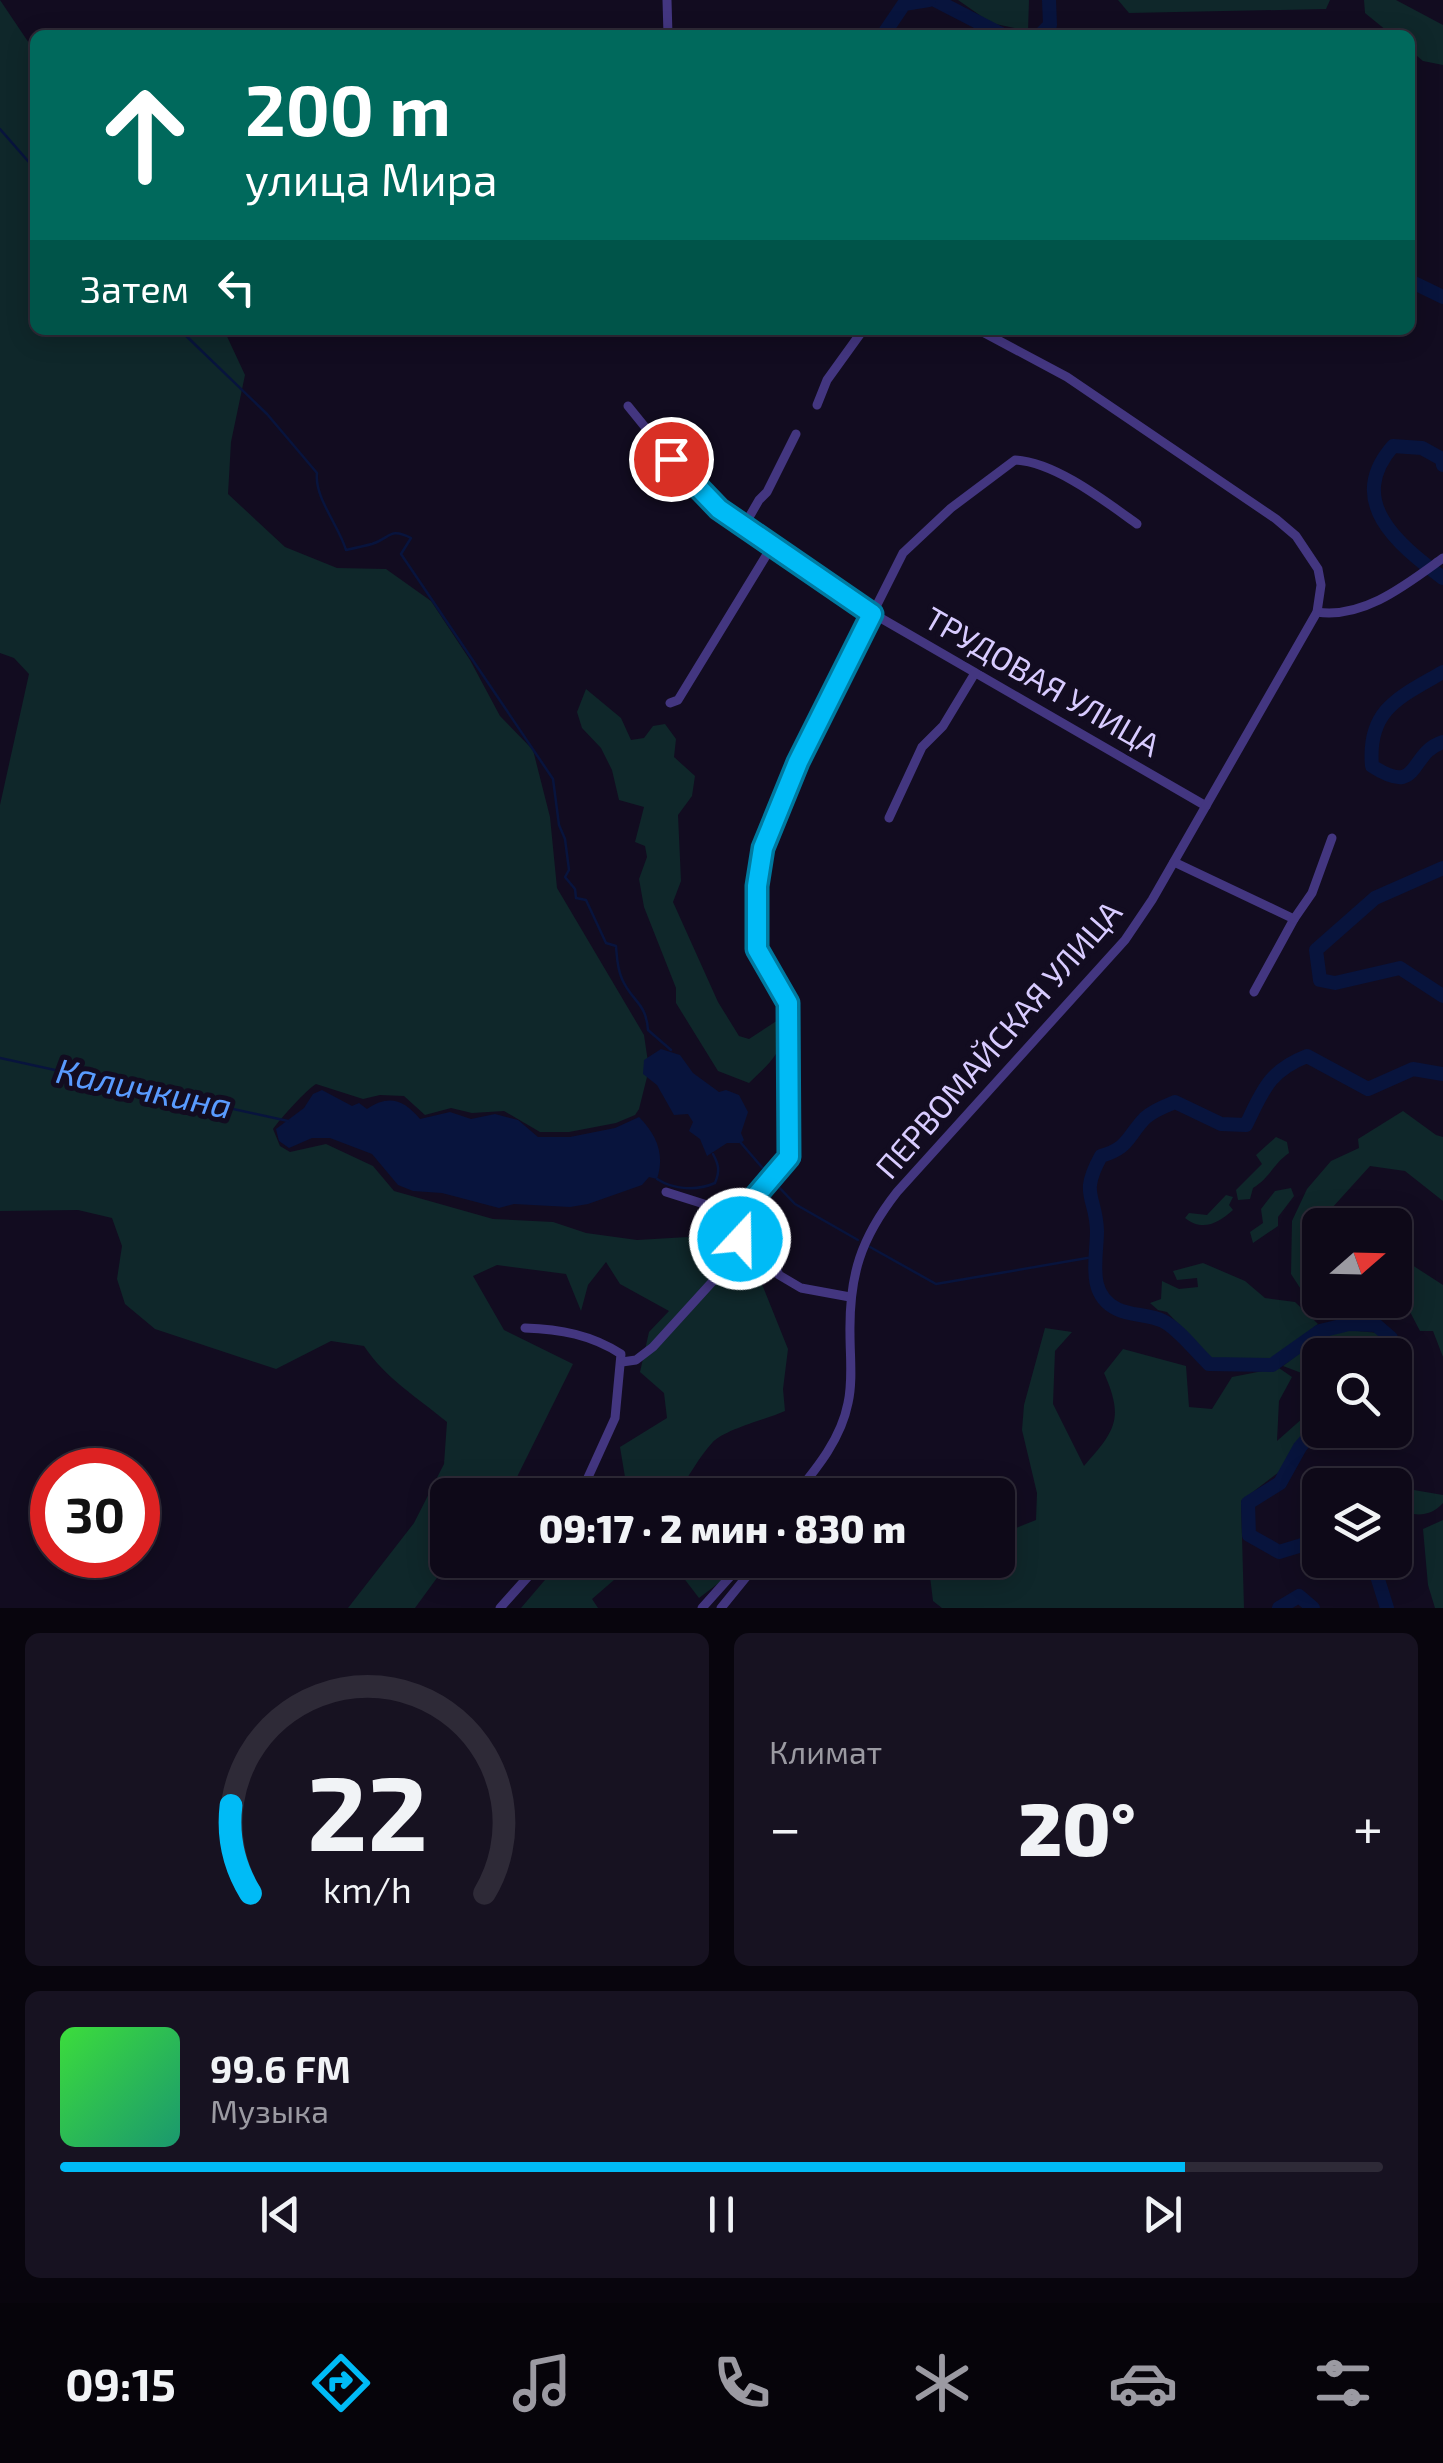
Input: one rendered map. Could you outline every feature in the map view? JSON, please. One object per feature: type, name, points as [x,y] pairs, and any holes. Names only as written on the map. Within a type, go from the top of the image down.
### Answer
[{"type":"street","points":[[667,0],[668,30]]},
{"type":"street","points":[[817,405],[827,380],[859,335]]},
{"type":"street","points":[[988,335],[1066,377],[1276,519],[1296,536],[1318,569],[1322,585],[1317,612],[1355,611],[1416,578],[1443,558]]},
{"type":"street","name":"ТРУДОВАЯ УЛИЦА","points":[[628,406],[719,509],[772,546],[872,614],[1206,806]]},
{"type":"street","points":[[744,526],[768,492],[796,434]]},
{"type":"street","points":[[622,1362],[636,1360],[653,1347],[713,1281],[740,1239],[745,1217],[758,1192],[789,1157],[790,1028],[785,994],[757,949],[754,919],[763,848],[798,762],[904,553],[951,508],[1014,460],[1032,462],[1097,494],[1136,524]]},
{"type":"street","points":[[670,703],[678,700],[772,546]]},
{"type":"street","name":"ПЕРВОМАЙСКАЯ УЛИЦА","points":[[812,1478],[834,1443],[848,1404],[850,1297],[860,1254],[875,1221],[1125,940],[1317,612]]},
{"type":"street","points":[[889,818],[922,747],[942,726],[975,674]]},
{"type":"street","points":[[1254,992],[1312,893],[1332,838]]},
{"type":"street","points":[[1174,862],[1294,919]]},
{"type":"street","points":[[666,1192],[745,1217],[758,1228],[779,1275],[801,1288],[850,1297]]},
{"type":"street","points":[[526,1328],[553,1329],[601,1341],[621,1354],[615,1418],[588,1478]]},
{"type":"street","points":[[500,1608],[527,1578]]},
{"type":"street","points":[[702,1608],[729,1578]]},
{"type":"street","points":[[721,1608],[745,1578]]},
{"type":"green space","points":[[0,0],[30,45],[30,335],[226,335],[245,375],[231,442],[228,494],[285,547],[337,568],[386,569],[431,601],[470,660],[500,716],[533,750],[550,817],[557,888],[644,1035],[649,1069],[639,1109],[635,1115],[616,1123],[569,1132],[540,1132],[504,1111],[472,1113],[451,1108],[425,1115],[404,1096],[363,1099],[316,1084],[273,1129],[280,1146],[290,1152],[326,1144],[373,1166],[394,1191],[493,1219],[553,1222],[586,1233],[637,1240],[722,1235],[747,1247],[788,1349],[783,1389],[785,1411],[718,1438],[687,1478],[625,1478],[620,1447],[667,1418],[664,1393],[640,1372],[649,1332],[669,1311],[620,1284],[606,1262],[588,1285],[581,1311],[566,1274],[497,1265],[473,1276],[504,1330],[573,1364],[516,1478],[437,1478],[444,1464],[447,1422],[392,1378],[364,1346],[331,1341],[276,1369],[155,1329],[125,1304],[117,1279],[122,1246],[112,1218],[78,1210],[0,1211],[0,805],[29,674],[14,658],[0,653]]},
{"type":"green space","points":[[958,0],[1029,0],[1028,30],[991,23]]},
{"type":"green space","points":[[1118,0],[1330,0],[1326,9],[1129,13]]},
{"type":"green space","points":[[1364,0],[1396,0],[1443,25],[1443,65],[1423,61],[1415,54],[1415,30],[1386,30],[1365,13]]},
{"type":"green space","points":[[586,689],[621,718],[631,740],[644,738],[653,726],[665,724],[676,739],[674,757],[695,776],[692,796],[678,815],[681,881],[673,902],[718,1002],[739,1036],[749,1039],[778,1020],[782,1030],[780,1047],[749,1083],[718,1071],[676,1003],[676,988],[644,907],[639,879],[647,857],[645,846],[635,842],[644,807],[619,800],[612,770],[601,748],[582,728],[577,712]]},
{"type":"green space","points":[[1403,1111],[1443,1137],[1443,1201],[1405,1171],[1370,1166],[1332,1208],[1302,1208],[1302,1291],[1291,1274],[1292,1221],[1307,1189],[1331,1161],[1359,1148],[1358,1139]]},
{"type":"green space","points":[[1276,1137],[1287,1142],[1289,1153],[1253,1188],[1250,1199],[1238,1200],[1236,1190],[1262,1164],[1256,1155]]},
{"type":"green space","points":[[1291,1188],[1294,1196],[1278,1217],[1278,1226],[1253,1243],[1250,1232],[1263,1223],[1261,1209],[1275,1191]]},
{"type":"green space","points":[[1226,1195],[1233,1197],[1229,1205],[1233,1210],[1216,1222],[1204,1225],[1185,1218],[1189,1213],[1207,1215]]},
{"type":"green space","points":[[1203,1263],[1245,1281],[1265,1298],[1295,1302],[1302,1309],[1302,1318],[1312,1318],[1318,1324],[1272,1361],[1212,1359],[1167,1312],[1150,1303],[1161,1299],[1162,1281],[1179,1289],[1198,1287],[1197,1278],[1177,1280],[1173,1271]]},
{"type":"green space","points":[[1412,1265],[1443,1285],[1443,1357],[1433,1331],[1420,1331],[1412,1316]]},
{"type":"green space","points":[[1045,1328],[1072,1332],[1055,1351],[1053,1404],[1084,1466],[1114,1423],[1114,1401],[1104,1373],[1123,1349],[1186,1366],[1189,1407],[1212,1409],[1232,1377],[1279,1368],[1292,1377],[1279,1401],[1277,1441],[1302,1419],[1302,1441],[1279,1472],[1241,1501],[1244,1608],[942,1608],[933,1601],[930,1578],[1015,1578],[1015,1528],[1036,1520],[1037,1493],[1022,1430],[1024,1405]]},
{"type":"green space","points":[[1339,1329],[1378,1333],[1385,1338],[1319,1338]]},
{"type":"green space","points":[[1302,1351],[1302,1373],[1283,1366]]},
{"type":"green space","points":[[1412,1490],[1443,1495],[1443,1503],[1437,1508],[1412,1513]]},
{"type":"green space","points":[[430,1492],[430,1578],[437,1578],[415,1608],[348,1608],[414,1523]]},
{"type":"green space","points":[[1443,1520],[1443,1608],[1435,1608],[1428,1585],[1423,1529]]},
{"type":"green space","points":[[547,1578],[616,1578],[592,1599],[598,1608],[521,1608]]},
{"type":"green space","points":[[684,1578],[723,1578],[720,1582],[699,1598]]},
{"type":"water","points":[[661,1049],[680,1055],[693,1073],[719,1092],[726,1090],[739,1095],[748,1112],[741,1143],[727,1143],[707,1156],[700,1139],[689,1131],[693,1122],[688,1114],[674,1115],[657,1085],[643,1074],[644,1060]]},
{"type":"water","points":[[322,1090],[352,1106],[359,1103],[367,1109],[396,1101],[420,1119],[450,1112],[471,1119],[495,1114],[518,1120],[538,1137],[570,1137],[615,1128],[639,1117],[658,1146],[657,1179],[649,1177],[642,1185],[570,1207],[514,1204],[499,1208],[442,1193],[413,1191],[398,1185],[372,1154],[330,1138],[312,1138],[289,1148],[279,1141],[276,1129]]},
{"type":"waterway","points":[[886,30],[904,4],[929,0]]},
{"type":"waterway","points":[[935,0],[993,30]]},
{"type":"waterway","points":[[1045,30],[1050,25],[1049,0]]},
{"type":"waterway","points":[[0,129],[30,163]]},
{"type":"waterway","points":[[1415,283],[1443,297]]},
{"type":"waterway","points":[[185,335],[267,414],[317,473],[319,492],[346,550],[372,544],[394,533],[411,538],[401,554],[553,779],[569,870],[565,877],[575,889],[576,898],[586,900],[606,943],[616,946],[620,975],[642,1008],[648,1030],[671,1050]]},
{"type":"waterway","points":[[1443,465],[1442,459],[1422,448],[1393,446],[1379,466],[1374,485],[1376,503],[1394,536],[1443,578]]},
{"type":"waterway","points":[[1443,672],[1400,698],[1381,718],[1375,731],[1372,766],[1388,775],[1407,775],[1424,755],[1443,742]]},
{"type":"waterway","points":[[1443,868],[1375,898],[1316,950],[1320,980],[1335,983],[1400,968],[1443,996]]},
{"type":"waterway","points":[[1302,1344],[1272,1365],[1209,1364],[1169,1325],[1117,1309],[1107,1302],[1095,1274],[1097,1231],[1090,1195],[1094,1169],[1101,1156],[1122,1145],[1148,1115],[1175,1102],[1221,1124],[1246,1125],[1275,1075],[1307,1056],[1368,1089],[1413,1069],[1443,1074]]},
{"type":"waterway","name":"Каличкина","points":[[0,1058],[288,1121]]},
{"type":"waterway","name":"Каличкина","points":[[741,1143],[767,1173]]},
{"type":"waterway","name":"Каличкина","points":[[657,1179],[686,1188],[715,1183],[718,1168],[713,1154]]},
{"type":"waterway","name":"Каличкина","points":[[775,1183],[795,1204],[858,1240]]},
{"type":"waterway","name":"Каличкина","points":[[870,1247],[936,1284],[1093,1257]]},
{"type":"waterway","points":[[1310,1338],[1320,1331],[1349,1324],[1376,1325],[1391,1338]]},
{"type":"waterway","points":[[1302,1445],[1280,1483],[1248,1503],[1249,1535],[1279,1552],[1302,1545]]},
{"type":"waterway","points":[[1378,1578],[1387,1608]]},
{"type":"waterway","points":[[1279,1608],[1299,1596],[1313,1608]]},
{"type":"route","points":[[671,459],[719,509],[872,614],[798,762],[763,848],[754,919],[761,960],[788,1003],[789,1157],[748,1205],[740,1239]]}]
